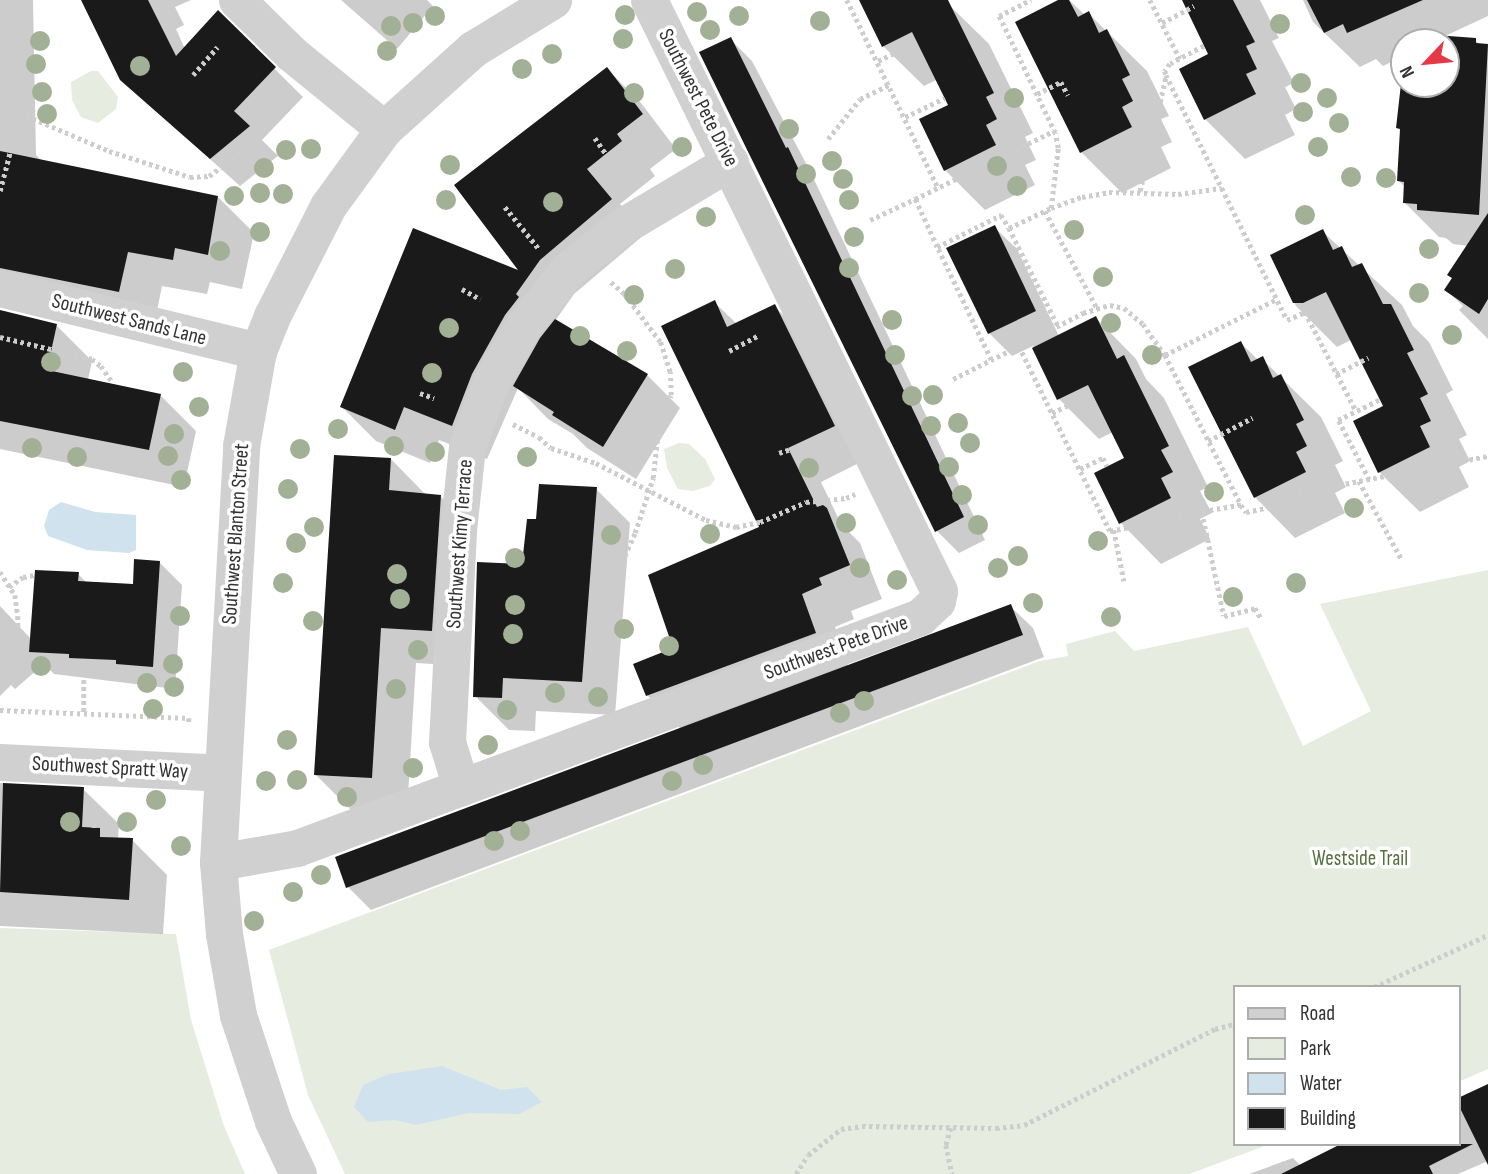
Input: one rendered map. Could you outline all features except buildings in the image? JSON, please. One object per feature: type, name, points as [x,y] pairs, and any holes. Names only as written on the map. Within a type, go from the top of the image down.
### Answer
[{"type":"street","points":[[237,0],[312,70],[384,129]]},
{"type":"street","name":"Southwest Blanton Street","points":[[298,1174],[273,1121],[237,1015],[224,934],[218,862],[241,446],[258,351],[272,316],[328,206],[384,129],[473,49],[553,0]]},
{"type":"street","name":"Southwest Pete Drive","points":[[218,862],[297,848],[920,617],[937,601],[939,591],[649,0]]},
{"type":"street","name":"Southwest Kimy Terrace","points":[[461,787],[447,742],[458,530],[467,447],[490,384],[523,326],[574,265],[621,227],[730,162]]},
{"type":"street","name":"Southwest Sands Lane","points":[[0,288],[258,351]]},
{"type":"street","name":"Southwest Spratt Way","points":[[0,762],[221,773]]},
{"type":"path","points":[[11,109],[19,60],[15,0]]},
{"type":"path","points":[[847,0],[939,187]]},
{"type":"path","points":[[1031,0],[1020,2],[999,16],[1054,131],[1058,148],[1048,209],[1097,308]]},
{"type":"path","points":[[1150,0],[1180,59]]},
{"type":"path","points":[[1162,23],[1194,6]]},
{"type":"path","points":[[878,61],[917,42]]},
{"type":"path","points":[[1140,191],[1165,71],[1170,64],[1205,46]]},
{"type":"path","points":[[194,75],[217,47]]},
{"type":"path","points":[[0,106],[109,151],[190,177],[209,176],[249,146],[312,70]]},
{"type":"path","points":[[1166,75],[1287,320],[1312,310],[1308,301]]},
{"type":"path","points":[[1037,94],[1061,82],[1068,95]]},
{"type":"path","points":[[828,139],[860,99],[889,85]]},
{"type":"path","points":[[905,117],[945,98]]},
{"type":"path","points":[[0,191],[20,113]]},
{"type":"path","points":[[870,220],[1054,131]]},
{"type":"path","points":[[595,138],[611,158],[644,213]]},
{"type":"path","points":[[1009,228],[1048,209],[1082,197],[1140,191],[1178,194],[1222,188]]},
{"type":"path","points":[[915,199],[991,360]]},
{"type":"path","points":[[505,207],[543,253],[574,265],[624,294],[660,342],[670,372],[671,395],[659,423],[649,488],[635,533],[616,575],[589,692],[602,735]]},
{"type":"path","points":[[937,247],[1001,215],[1058,326]]},
{"type":"path","points":[[462,289],[480,299]]},
{"type":"path","points":[[1165,355],[1277,299]]},
{"type":"path","points":[[953,379],[1058,326],[1110,305],[1124,309],[1155,336],[1208,442],[1247,512],[1278,505],[1277,497],[1488,457]]},
{"type":"path","points":[[1305,312],[1356,411]]},
{"type":"path","points":[[729,351],[759,335]]},
{"type":"path","points":[[0,337],[92,359],[101,366],[113,383]]},
{"type":"path","points":[[1019,346],[1110,531],[1241,505]]},
{"type":"path","points":[[1336,374],[1368,358]]},
{"type":"path","points":[[420,393],[434,398]]},
{"type":"path","points":[[1052,413],[1092,394]]},
{"type":"path","points":[[1369,480],[1338,420],[1380,400]]},
{"type":"path","points":[[480,412],[523,427],[551,448],[596,463],[649,488],[706,520],[736,527],[760,522],[806,502],[846,498],[885,480]]},
{"type":"path","points":[[1208,442],[1252,418]]},
{"type":"path","points":[[779,453],[799,444],[811,444],[857,422]]},
{"type":"path","points":[[1080,469],[1103,458],[1107,467]]},
{"type":"path","points":[[1359,481],[1401,558]]},
{"type":"path","points":[[1202,512],[1224,616],[1255,608],[1262,620]]},
{"type":"path","points":[[1114,530],[1124,581]]},
{"type":"path","points":[[0,572],[15,595],[18,632],[0,651]]},
{"type":"path","points":[[9,587],[23,577],[34,575]]},
{"type":"path","points":[[9,643],[30,644]]},
{"type":"path","points":[[84,659],[84,714]]},
{"type":"path","points":[[0,710],[189,718],[184,771]]},
{"type":"path","points":[[1378,985],[1488,935]]},
{"type":"path","points":[[796,1174],[808,1155],[841,1129],[862,1126],[951,1128],[1024,1125],[1215,1029],[1232,1025]]},
{"type":"path","points":[[951,1128],[946,1145],[953,1174]]},
{"type":"green space","points":[[91,71],[98,71],[118,97],[116,109],[98,123],[81,117],[72,100],[71,82]]},
{"type":"green space","points":[[679,443],[689,444],[705,459],[715,479],[710,486],[693,491],[678,489],[667,468],[664,449]]},
{"type":"green space","name":"Westside Trail","points":[[1488,570],[1488,1069],[1460,1081],[1460,985],[1232,985],[1232,1146],[1265,1146],[1189,1174],[345,1174],[308,1095],[269,950],[1040,661],[1068,656],[1066,644],[1115,631],[1134,651],[1248,627],[1303,746],[1371,711],[1320,604]]},
{"type":"green space","points":[[0,928],[176,934],[191,1020],[224,1126],[245,1174],[0,1174]]},
{"type":"water","points":[[61,502],[95,512],[136,515],[136,550],[129,553],[87,550],[48,536],[44,526],[49,510]]},
{"type":"water","points":[[442,1066],[501,1090],[527,1087],[542,1102],[519,1114],[468,1113],[416,1125],[395,1120],[368,1122],[354,1107],[363,1085],[389,1074]]}]
